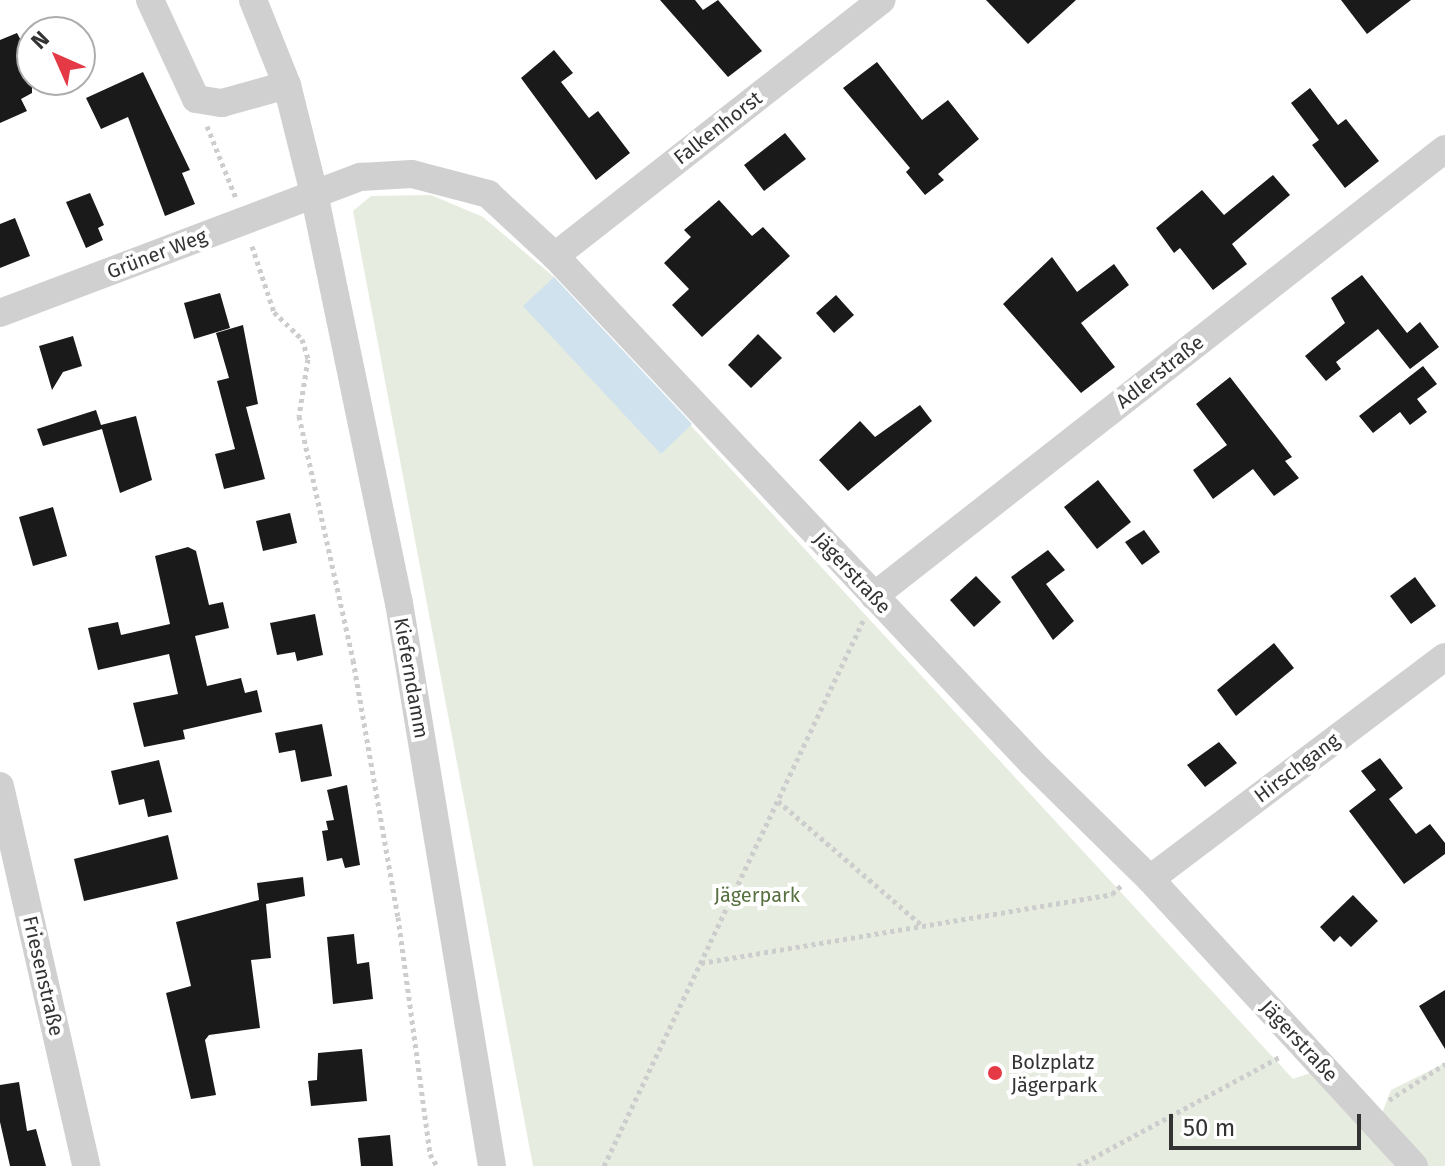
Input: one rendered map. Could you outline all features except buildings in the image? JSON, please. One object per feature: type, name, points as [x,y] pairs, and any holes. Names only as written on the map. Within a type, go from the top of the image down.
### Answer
[{"type":"street","points":[[150,0],[196,99],[222,103],[287,85]]},
{"type":"street","points":[[253,0],[287,85],[314,193]]},
{"type":"street","name":"Falkenhorst","points":[[555,256],[882,0]]},
{"type":"street","name":"Adlerstraße","points":[[874,596],[1445,149]]},
{"type":"street","name":"Jägerstraße","points":[[314,193],[360,177],[412,174],[488,194],[555,256],[874,596],[1144,874],[1414,1166]]},
{"type":"street","name":"Grüner Weg","points":[[0,313],[314,193]]},
{"type":"street","name":"Kieferndamm","points":[[314,193],[399,603],[492,1166]]},
{"type":"street","name":"Hirschgang","points":[[1144,874],[1445,657]]},
{"type":"street","name":"Friesenstraße","points":[[0,786],[86,1166]]},
{"type":"path","points":[[196,99],[244,220],[274,312],[302,339],[308,359],[299,416],[353,660],[398,917],[430,1154],[437,1166]]},
{"type":"path","points":[[604,1166],[874,596]]},
{"type":"path","points":[[778,801],[924,926]]},
{"type":"path","points":[[701,963],[1112,894],[1144,874]]},
{"type":"path","points":[[1078,1166],[1257,1073],[1300,1042]]},
{"type":"path","points":[[1366,1114],[1445,1064]]},
{"type":"green space","name":"Jägerpark","points":[[431,195],[483,217],[554,277],[1293,1079],[1313,1072],[1399,1166],[533,1166],[353,211],[371,196]]},
{"type":"green space","points":[[1445,1063],[1445,1166],[1428,1166],[1381,1116],[1391,1090]]},
{"type":"water","points":[[554,277],[692,424],[661,454],[523,306]]},
{"type":"place","name":"Bolzplatz Jägerpark","points":[[995,1073]]}]
